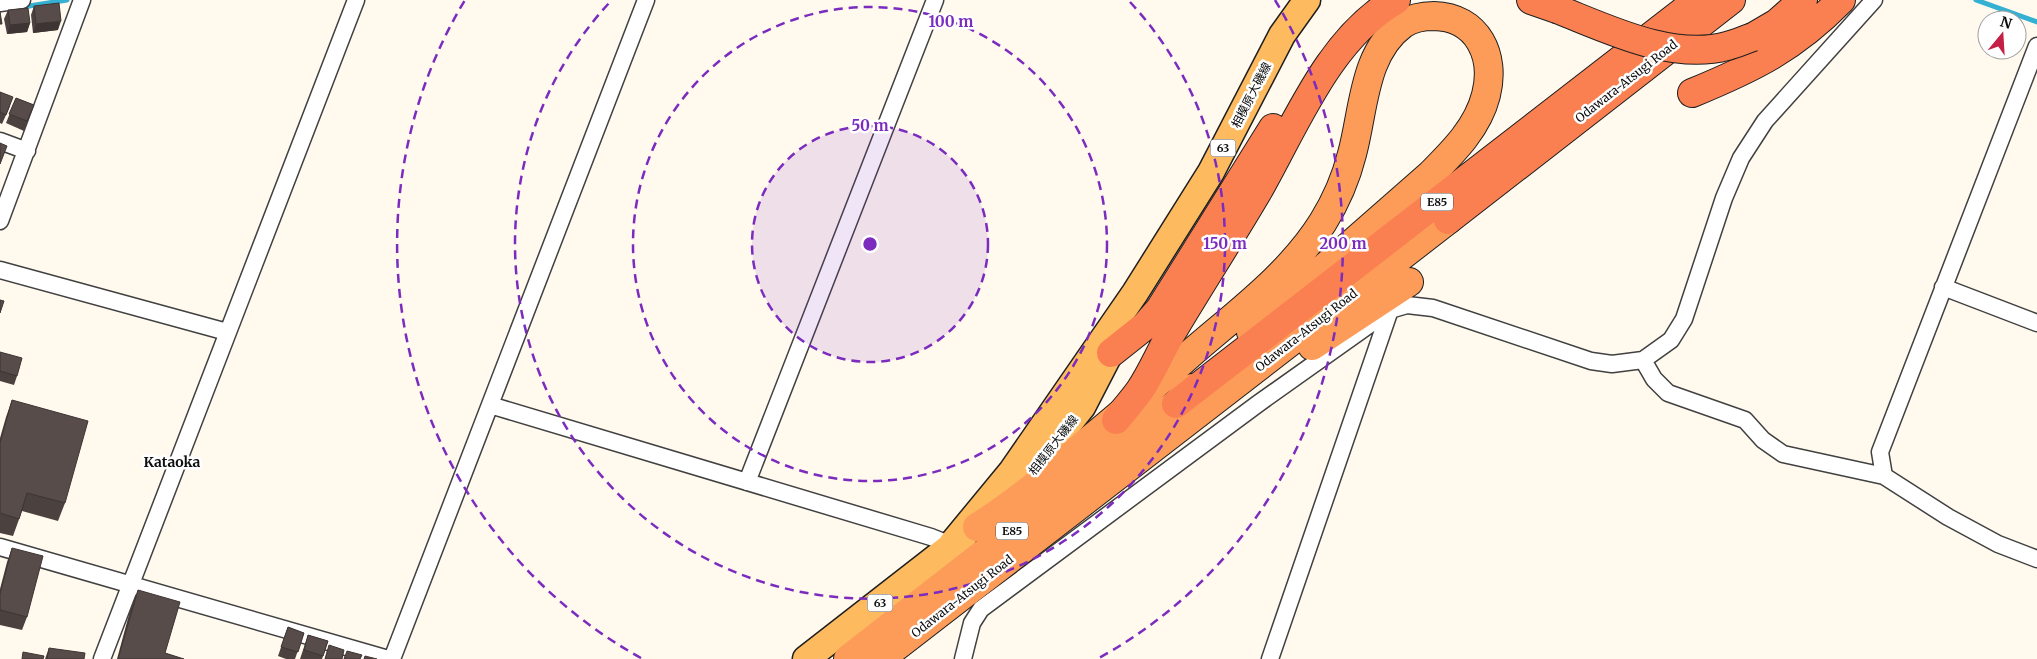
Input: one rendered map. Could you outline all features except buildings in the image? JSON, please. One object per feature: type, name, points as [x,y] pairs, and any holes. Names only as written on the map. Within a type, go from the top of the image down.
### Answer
[{"type":"highway","points":[[1111,353],[1145,326],[1160,310],[1316,58],[1338,25],[1359,0]]},
{"type":"highway","points":[[1116,420],[1140,389],[1332,62],[1354,32],[1375,12],[1396,0]]},
{"type":"highway","points":[[1531,0],[1646,41],[1675,48],[1700,49],[1726,47],[1753,37],[1777,23],[1803,0]]},
{"type":"highway","name":"Odawara-Atsugi Road","points":[[880,659],[1183,412],[1698,0]]},
{"type":"highway","name":"Odawara-Atsugi Road","points":[[848,659],[1183,412],[1448,220],[1731,0]]},
{"type":"highway","points":[[1692,93],[1738,75],[1782,51],[1823,18],[1841,0]]},
{"type":"highway","points":[[977,527],[1036,486],[1116,420],[1282,273],[1307,245],[1339,193],[1352,155],[1367,84],[1376,56],[1388,37],[1405,22],[1423,16],[1443,16],[1463,24],[1479,38],[1488,57],[1489,73],[1486,94],[1478,117],[1458,147],[1385,216],[1244,338],[1183,412]]},
{"type":"highway","points":[[1183,412],[1268,374],[1409,282]]},
{"type":"main road","name":"相模原大磯線","points":[[951,545],[1012,470],[1135,293],[1211,172],[1282,35],[1306,0]]},
{"type":"main road","name":"相模原大磯線","points":[[806,659],[951,545],[977,527],[1025,480],[1082,408],[1111,353],[1135,293]]},
{"type":"main road","name":"63","points":[[1012,470],[1044,437],[1094,366],[1111,353]]},
{"type":"street","points":[[0,3],[22,0]]},
{"type":"street","points":[[102,659],[129,584],[356,0]]},
{"type":"street","points":[[392,659],[646,0]]},
{"type":"street","points":[[747,482],[935,0]]},
{"type":"street","points":[[963,659],[972,623],[981,609],[1259,403],[1390,310],[1407,305],[1433,308],[1591,361],[1612,364],[1644,360],[1671,340],[1684,319],[1724,198],[1740,158],[1765,121],[1874,0]]},
{"type":"street","points":[[0,221],[81,4]]},
{"type":"street","points":[[1884,476],[1880,452],[2037,46]]},
{"type":"street","points":[[0,141],[27,151]]},
{"type":"street","points":[[0,270],[227,332]]},
{"type":"street","points":[[1943,287],[2037,323]]},
{"type":"street","points":[[1270,659],[1390,310]]},
{"type":"street","points":[[1644,360],[1654,379],[1668,393],[1745,420],[1763,440],[1783,454],[1884,476],[1948,517],[1998,544],[2037,559]]},
{"type":"street","points":[[490,405],[931,537],[951,545]]},
{"type":"street","points":[[0,547],[388,659]]},
{"type":"waterway","points":[[23,7],[67,0]]},
{"type":"waterway","points":[[1976,0],[2037,22]]},
{"type":"district","name":"Kataoka","points":[[172,462]]}]
